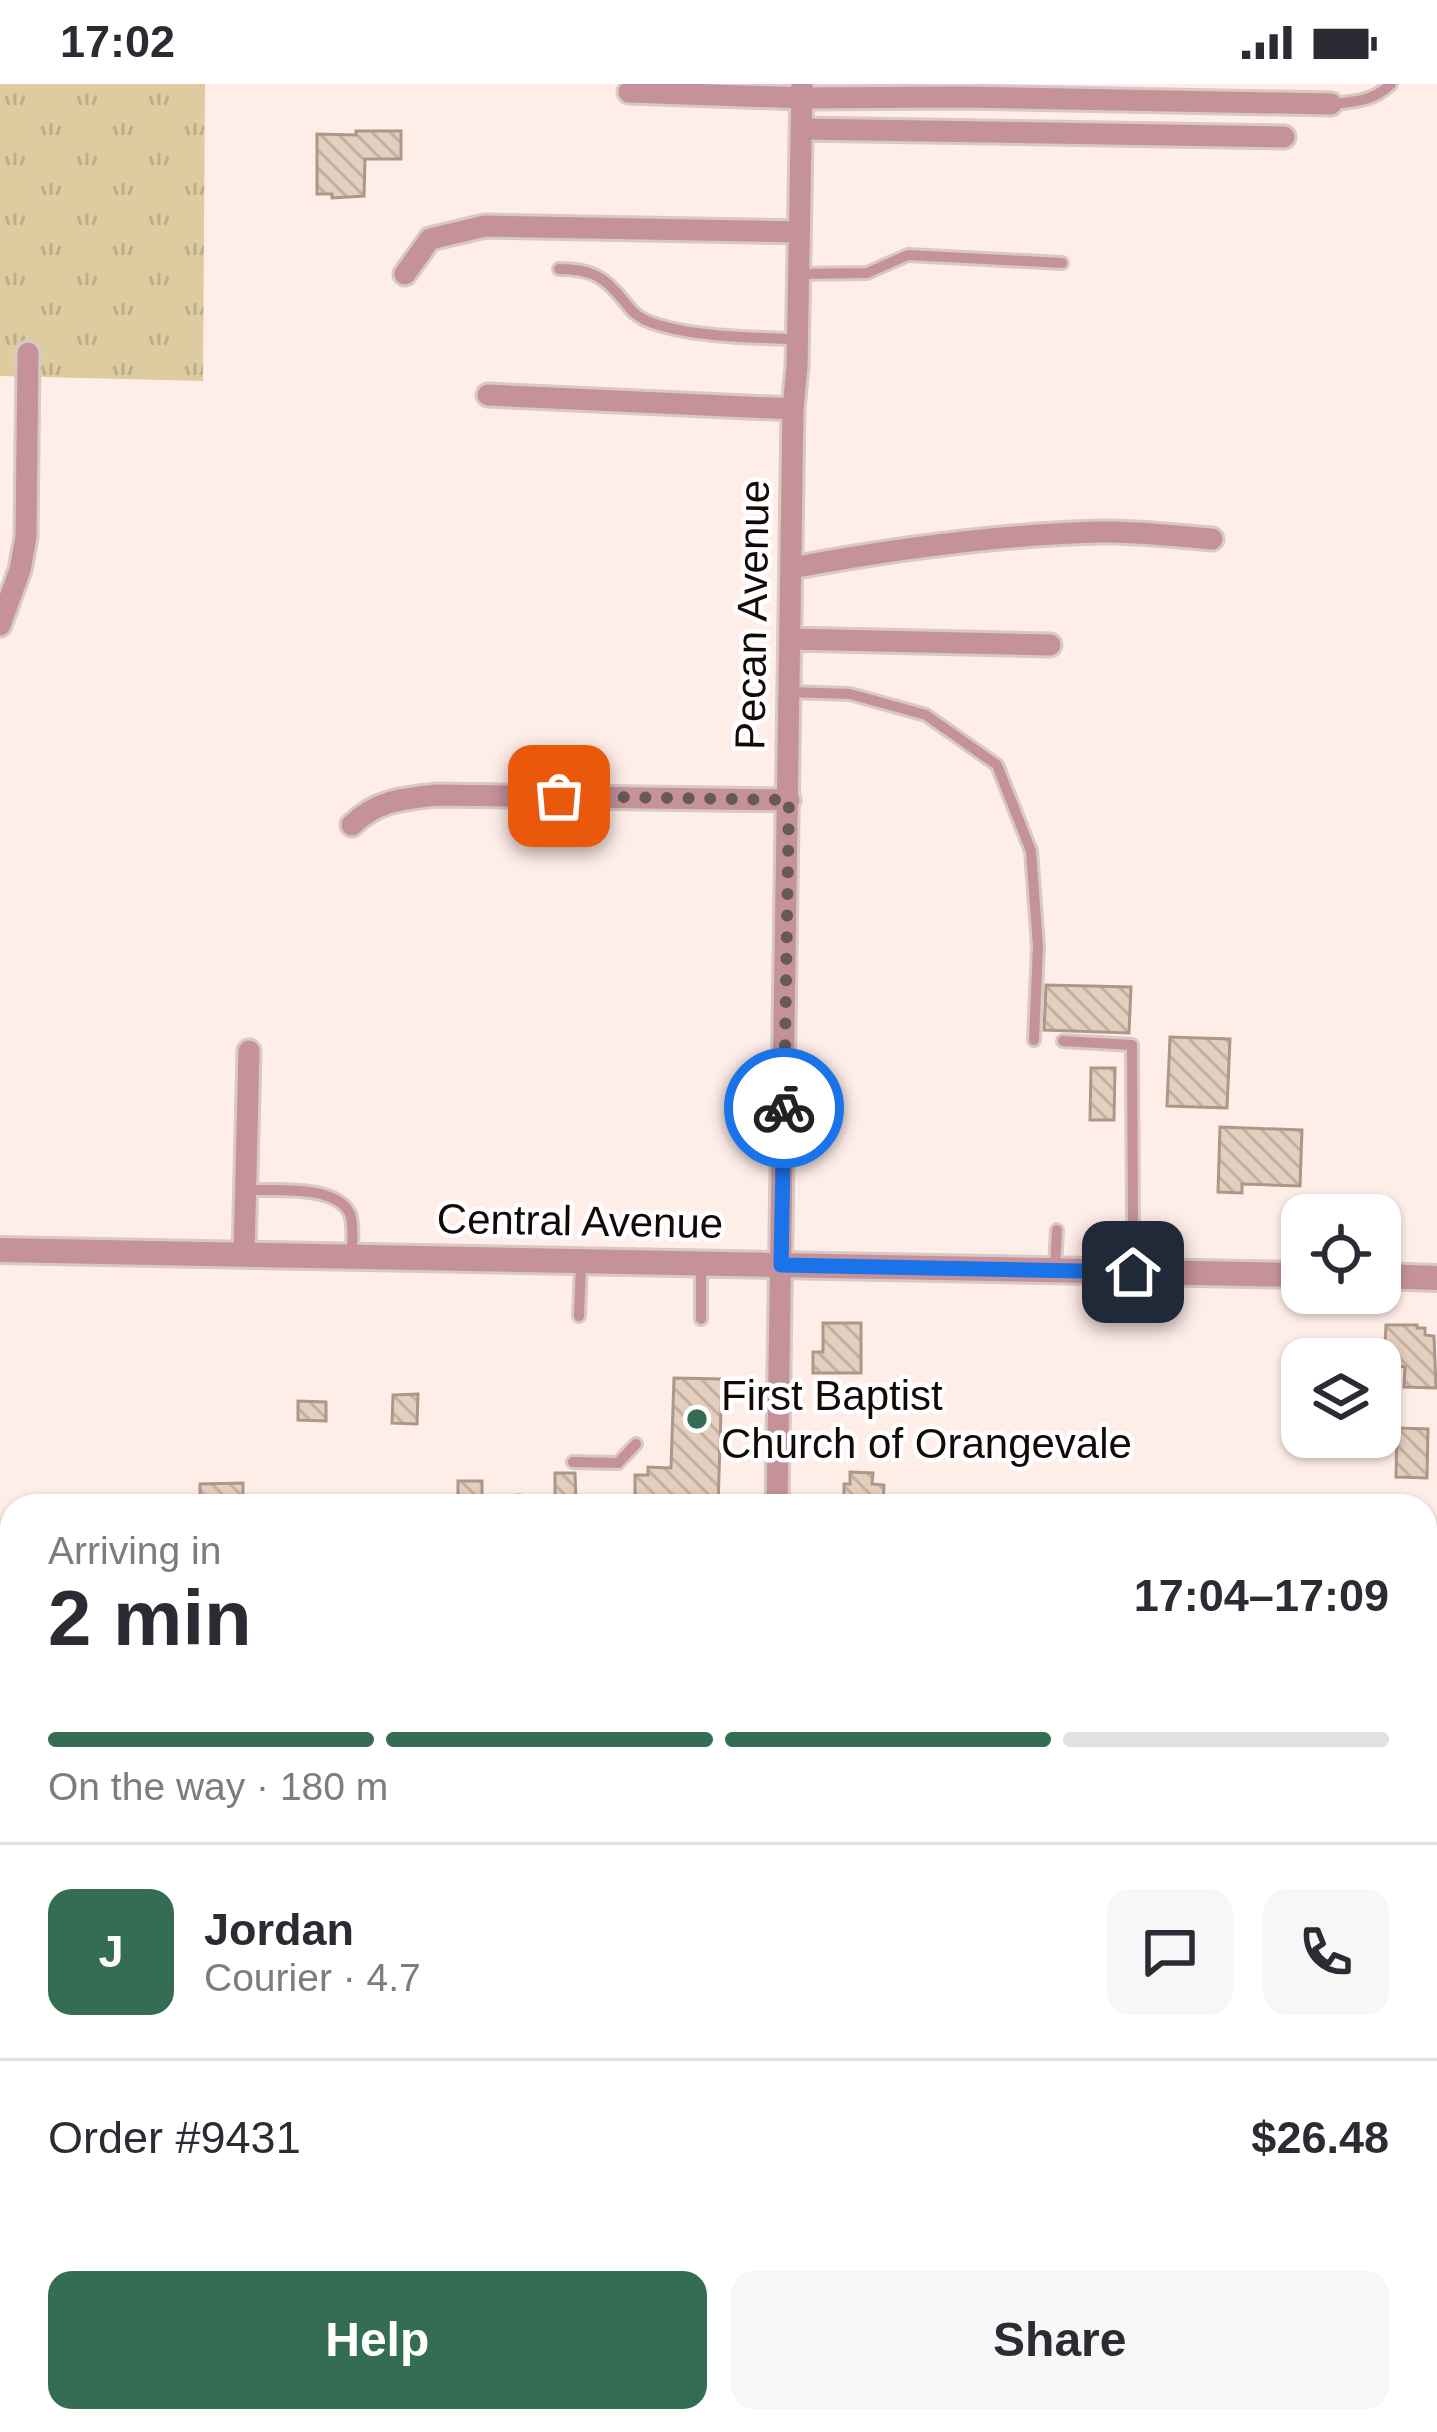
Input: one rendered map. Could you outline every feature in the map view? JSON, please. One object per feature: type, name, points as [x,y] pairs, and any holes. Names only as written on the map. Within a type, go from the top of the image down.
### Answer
[{"type":"street","points":[[629,92],[802,91],[1331,104]]},
{"type":"street","name":"Pecan Avenue","points":[[777,1494],[802,91]]},
{"type":"street","points":[[801,129],[1284,137]]},
{"type":"street","points":[[404,274],[430,239],[485,226],[799,232]]},
{"type":"street","points":[[0,625],[26,537],[28,352]]},
{"type":"street","points":[[488,395],[793,409]]},
{"type":"street","points":[[792,568],[908,547],[1016,537],[1103,532],[1212,539]]},
{"type":"street","points":[[791,639],[1050,645]]},
{"type":"street","points":[[352,825],[392,800],[436,795],[789,800]]},
{"type":"street","points":[[244,1255],[249,1051]]},
{"type":"street","name":"Central Avenue","points":[[0,1250],[1281,1275]]},
{"type":"street","points":[[1401,1277],[1437,1278]]},
{"type":"lane","points":[[1331,104],[1359,102],[1380,95],[1391,84]]},
{"type":"lane","points":[[798,274],[867,273],[908,255],[1062,263]]},
{"type":"lane","points":[[559,269],[601,277],[634,315],[651,323],[797,340]]},
{"type":"lane","points":[[790,692],[850,694],[926,715],[997,765],[1031,851],[1038,946],[1034,1040]]},
{"type":"lane","points":[[1064,1042],[1132,1045],[1133,1232]]},
{"type":"lane","points":[[246,1190],[320,1192],[341,1203],[350,1214],[352,1256]]},
{"type":"lane","points":[[1055,1270],[1057,1230]]},
{"type":"lane","points":[[579,1316],[581,1261]]},
{"type":"lane","points":[[701,1262],[701,1319]]},
{"type":"lane","points":[[573,1462],[618,1463],[636,1444]]},
{"type":"green space","points":[[0,84],[205,84],[203,381],[0,376]]},
{"type":"building","points":[[356,131],[401,131],[401,159],[365,159],[364,196],[317,194],[317,134],[356,135]]},
{"type":"building","points":[[1046,985],[1131,987],[1129,1033],[1044,1030]]},
{"type":"building","points":[[1170,1037],[1230,1039],[1227,1108],[1167,1106]]},
{"type":"building","points":[[1091,1068],[1115,1068],[1114,1120],[1090,1120]]},
{"type":"building","points":[[1220,1127],[1302,1130],[1300,1186],[1242,1184],[1242,1193],[1218,1192]]},
{"type":"building","points":[[823,1323],[861,1323],[861,1373],[813,1373],[813,1352],[823,1352]]},
{"type":"building","points":[[1386,1325],[1417,1325],[1425,1328],[1425,1335],[1434,1336],[1436,1388],[1404,1387],[1401,1338],[1385,1338]]},
{"type":"building","points":[[674,1378],[722,1379],[718,1494],[635,1494],[635,1475],[648,1475],[648,1467],[671,1468]]},
{"type":"building","points":[[418,1394],[417,1424],[392,1423],[393,1395]]},
{"type":"building","points":[[298,1401],[326,1402],[326,1421],[298,1420]]},
{"type":"building","points":[[1401,1428],[1428,1429],[1427,1478],[1396,1477]]},
{"type":"building","points":[[850,1472],[873,1473],[872,1484],[884,1485],[884,1494],[844,1494],[844,1484],[850,1484]]},
{"type":"building","points":[[555,1473],[575,1473],[576,1494],[555,1494]]},
{"type":"building","points":[[458,1481],[482,1481],[482,1494],[458,1494]]},
{"type":"building","points":[[243,1483],[243,1494],[200,1494],[200,1484]]},
{"type":"way so far","points":[[559,796],[789,800],[784,1108]]},
{"type":"place","name":"First Baptist Church of Orangevale","points":[[697,1419]]},
{"type":"route","points":[[784,1108],[781,1265],[1133,1272]]}]
